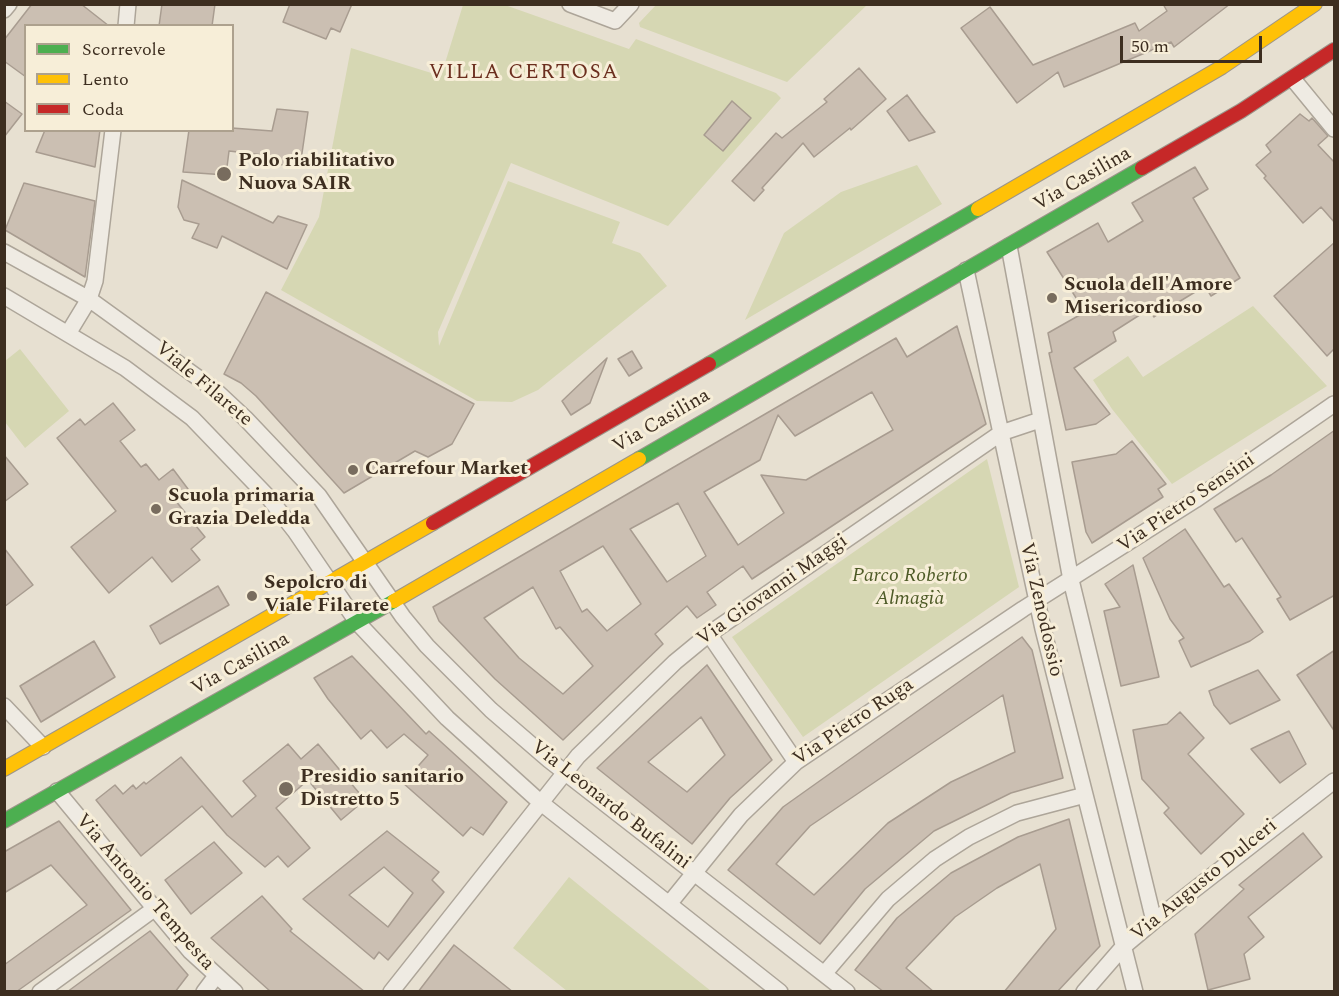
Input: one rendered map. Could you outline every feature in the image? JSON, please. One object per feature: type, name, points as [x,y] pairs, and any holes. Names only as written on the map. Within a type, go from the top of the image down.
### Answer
[{"type":"main road","name":"Via Casilina","points":[[4,769],[1060,162],[1239,56],[1315,4]]},
{"type":"main road","name":"Via Casilina","points":[[4,821],[357,622],[1008,246],[1293,79],[1335,50]]},
{"type":"street","points":[[4,10],[9,4]]},
{"type":"street","points":[[126,24],[128,4]]},
{"type":"street","points":[[570,4],[615,21],[631,4]]},
{"type":"street","points":[[1293,79],[1335,129]]},
{"type":"street","points":[[69,332],[89,299],[95,281],[113,132]]},
{"type":"street","name":"Via Zenodossio","points":[[1008,246],[1071,580],[1154,921]]},
{"type":"street","name":"Viale Filarete","points":[[4,252],[89,299],[182,364],[246,418],[329,509],[391,601]]},
{"type":"street","name":"Via Zenodossio","points":[[966,270],[1037,600],[1135,992]]},
{"type":"street","name":"Viale Filarete","points":[[4,296],[69,332],[157,390],[218,442],[282,514],[357,622]]},
{"type":"street","name":"Via Pietro Sensini","points":[[1037,600],[1196,500],[1335,404]]},
{"type":"street","name":"Via Giovanni Maggi","points":[[540,802],[564,772],[615,718],[710,634],[1001,432],[1040,420]]},
{"type":"street","name":"Via Pietro Ruga","points":[[669,904],[755,799],[796,762],[1037,600]]},
{"type":"street","name":"Via Leonardo Bufalini","points":[[391,601],[427,646],[474,694],[564,772],[847,992]]},
{"type":"street","name":"Via Leonardo Bufalini","points":[[357,622],[447,718],[540,802],[780,992]]},
{"type":"street","points":[[710,634],[796,762]]},
{"type":"street","points":[[4,706],[43,747]]},
{"type":"street","name":"Via Augusto Dulceri","points":[[1084,992],[1123,947],[1335,781]]},
{"type":"street","name":"Via Antonio Tempesta","points":[[57,790],[190,951],[235,992]]},
{"type":"street","points":[[824,974],[888,899],[935,859],[969,837],[1017,813],[1085,795]]},
{"type":"street","points":[[391,992],[540,802]]},
{"type":"street","points":[[40,992],[154,909]]},
{"type":"street","points":[[204,992],[216,976]]},
{"type":"green space","points":[[867,4],[787,82],[640,27],[639,23],[656,5]]},
{"type":"green space","points":[[463,5],[505,5],[629,49],[636,39],[776,93],[781,98],[668,226],[511,163],[438,332],[439,346],[508,181],[620,222],[612,243],[640,253],[667,286],[538,390],[512,402],[477,401],[281,290],[319,217],[351,48],[441,76]]},
{"type":"green space","points":[[917,165],[942,204],[745,320],[784,233],[841,192]]},
{"type":"green space","points":[[1253,306],[1327,386],[1172,484],[1112,409],[1093,380],[1128,356],[1143,377]]},
{"type":"green space","points":[[20,349],[69,411],[25,448],[5,422],[5,361]]},
{"type":"green space","name":"Parco Roberto Almagià","points":[[987,459],[1019,587],[803,737],[732,637]]},
{"type":"green space","points":[[569,877],[711,991],[567,991],[513,948]]},
{"type":"building","points":[[32,4],[81,4],[106,24],[24,24],[24,76],[4,61],[4,40]]},
{"type":"building","points":[[162,4],[215,4],[212,24],[159,24]]},
{"type":"building","points":[[290,4],[352,4],[340,32],[331,28],[326,39],[283,22]]},
{"type":"building","points":[[1163,4],[1230,4],[1174,47],[1171,42],[1064,87],[1058,72],[1017,103],[961,28],[990,7],[1033,65],[1135,23],[1139,31],[1167,11]]},
{"type":"building","points":[[859,68],[886,99],[851,130],[850,128],[814,157],[803,143],[762,188],[764,190],[754,201],[732,181],[776,133],[782,138],[827,102],[824,99]]},
{"type":"building","points":[[907,95],[935,132],[909,141],[887,111]]},
{"type":"building","points":[[4,101],[22,114],[4,137]]},
{"type":"building","points":[[732,101],[751,118],[723,151],[704,135]]},
{"type":"building","points":[[277,109],[308,112],[300,167],[261,162],[263,155],[229,151],[226,175],[183,172],[189,132],[234,132],[234,128],[272,131]]},
{"type":"building","points":[[1300,114],[1309,121],[1312,118],[1328,136],[1318,145],[1335,163],[1335,223],[1321,207],[1303,223],[1264,178],[1266,176],[1256,165],[1271,152],[1266,145]]},
{"type":"building","points":[[44,132],[100,132],[95,167],[36,152]]},
{"type":"building","points":[[1195,167],[1208,189],[1193,198],[1240,278],[1211,296],[1205,286],[1177,303],[1176,309],[1169,314],[1160,313],[1154,317],[1149,309],[1113,332],[1116,341],[1074,368],[1110,414],[1096,424],[1066,430],[1049,353],[1052,352],[1048,333],[1085,312],[1047,252],[1098,223],[1108,242],[1143,221],[1132,203]]},
{"type":"building","points":[[182,180],[273,223],[278,216],[307,225],[287,269],[222,236],[217,248],[192,238],[199,224],[184,220],[178,207]]},
{"type":"building","points":[[24,183],[95,201],[85,277],[5,230]]},
{"type":"building","points":[[1335,242],[1335,348],[1327,356],[1274,296]]},
{"type":"building","points":[[266,292],[474,404],[452,444],[428,457],[415,451],[344,493],[256,396],[241,383],[224,374]]},
{"type":"building","points":[[957,326],[986,424],[752,579],[743,566],[707,592],[716,605],[697,618],[687,606],[655,634],[663,644],[563,740],[495,679],[439,621],[433,607],[896,338],[907,357]],"holes":[[[872,392],[893,430],[806,480],[761,475],[784,513],[738,545],[704,492],[760,460],[778,415],[795,436]],[[678,503],[706,556],[667,582],[630,529]],[[603,546],[641,604],[607,631],[587,609],[582,612],[560,571]],[[533,587],[556,629],[560,627],[593,666],[563,694],[519,658],[484,618]]]},
{"type":"building","points":[[632,351],[642,368],[629,376],[618,359]]},
{"type":"building","points":[[607,358],[590,403],[571,415],[562,401]]},
{"type":"building","points":[[113,403],[135,430],[120,441],[141,467],[146,464],[159,480],[173,469],[188,489],[175,500],[205,537],[191,549],[200,560],[172,582],[152,557],[109,593],[71,547],[116,511],[57,438],[80,419],[85,425]]},
{"type":"building","points":[[1335,430],[1335,595],[1290,620],[1277,599],[1281,597],[1242,538],[1236,542],[1214,509],[1271,475]]},
{"type":"building","points":[[1132,441],[1166,484],[1158,489],[1163,497],[1092,543],[1086,532],[1072,462],[1116,454]]},
{"type":"building","points":[[4,455],[28,484],[4,502]]},
{"type":"building","points":[[1185,529],[1224,587],[1229,584],[1263,632],[1250,641],[1191,667],[1179,641],[1184,638],[1170,619],[1143,558]]},
{"type":"building","points":[[4,548],[33,585],[4,607]]},
{"type":"building","points":[[1133,565],[1159,677],[1121,686],[1104,611],[1120,607],[1105,584]]},
{"type":"building","points":[[218,586],[229,605],[160,644],[150,626]]},
{"type":"building","points":[[1022,637],[1032,650],[1063,778],[1011,793],[934,831],[865,889],[820,944],[728,870],[783,807]],"holes":[[[1003,695],[1015,752],[951,782],[888,823],[814,895],[776,864],[810,826]]]},
{"type":"building","points":[[94,641],[115,677],[41,722],[20,686]]},
{"type":"building","points":[[1335,650],[1335,732],[1297,675]]},
{"type":"building","points":[[352,656],[426,734],[429,731],[507,802],[483,835],[471,827],[463,836],[403,783],[428,755],[404,734],[387,748],[371,730],[361,739],[328,699],[314,678]]},
{"type":"building","points":[[707,665],[772,760],[730,798],[692,844],[597,768]],"holes":[[[701,717],[725,755],[687,792],[648,762]]]},
{"type":"building","points":[[1258,670],[1280,700],[1230,724],[1214,705],[1209,691]]},
{"type":"building","points":[[1180,712],[1204,738],[1188,754],[1244,814],[1201,854],[1164,813],[1169,808],[1142,779],[1133,730],[1167,724]]},
{"type":"building","points":[[1289,731],[1306,764],[1280,783],[1251,749]]},
{"type":"building","points":[[288,744],[301,759],[318,744],[365,800],[341,820],[308,780],[276,808],[310,848],[288,867],[278,856],[265,867],[227,835],[202,806],[141,856],[96,800],[115,785],[123,794],[133,785],[136,789],[144,782],[146,784],[181,757],[232,817],[256,796],[243,781]]},
{"type":"building","points":[[1069,819],[1100,946],[1057,992],[1004,992],[1056,929],[1040,864],[997,888],[955,917],[906,968],[934,992],[884,992],[855,970],[897,918],[951,873],[1018,837]]},
{"type":"building","points":[[59,821],[131,910],[16,992],[4,992],[4,965],[87,905],[51,865],[4,893],[4,852]]},
{"type":"building","points":[[387,831],[439,872],[432,880],[444,892],[388,960],[379,952],[374,959],[303,899]],"holes":[[[384,867],[413,893],[388,927],[349,895]]]},
{"type":"building","points":[[1303,833],[1322,857],[1248,917],[1264,937],[1244,954],[1250,979],[1208,990],[1195,934],[1244,889],[1239,885]]},
{"type":"building","points":[[214,842],[242,873],[191,914],[165,880]]},
{"type":"building","points":[[262,896],[292,929],[290,931],[365,992],[271,992],[211,938]]},
{"type":"building","points":[[150,931],[188,975],[175,992],[67,992]]},
{"type":"building","points":[[454,945],[513,992],[418,992]]},
{"type":"traffic: fast","points":[[639,459],[1142,168]]},
{"type":"traffic: fast","points":[[709,364],[978,209]]},
{"type":"traffic: fast","points":[[4,821],[394,601]]},
{"type":"traffic: slow","points":[[978,209],[1222,67],[1315,4]]},
{"type":"traffic: slow","points":[[394,601],[639,459]]},
{"type":"traffic: slow","points":[[4,769],[433,523]]},
{"type":"traffic: jam","points":[[1142,168],[1241,111],[1334,50]]},
{"type":"traffic: jam","points":[[433,523],[709,364]]},
{"type":"place","name":"Polo riabilitativo Nuova SAIR","points":[[224,174]]},
{"type":"place","name":"Scuola dell'Amore Misericordioso","points":[[1052,298]]},
{"type":"place","name":"Carrefour Market","points":[[353,470]]},
{"type":"place","name":"Scuola primaria Grazia Deledda","points":[[156,509]]},
{"type":"place","name":"Sepolcro di Viale Filarete","points":[[252,596]]},
{"type":"place","name":"Presidio sanitario Distretto 5","points":[[286,789]]},
{"type":"district","name":"VILLA CERTOSA","points":[[524,74]]}]
